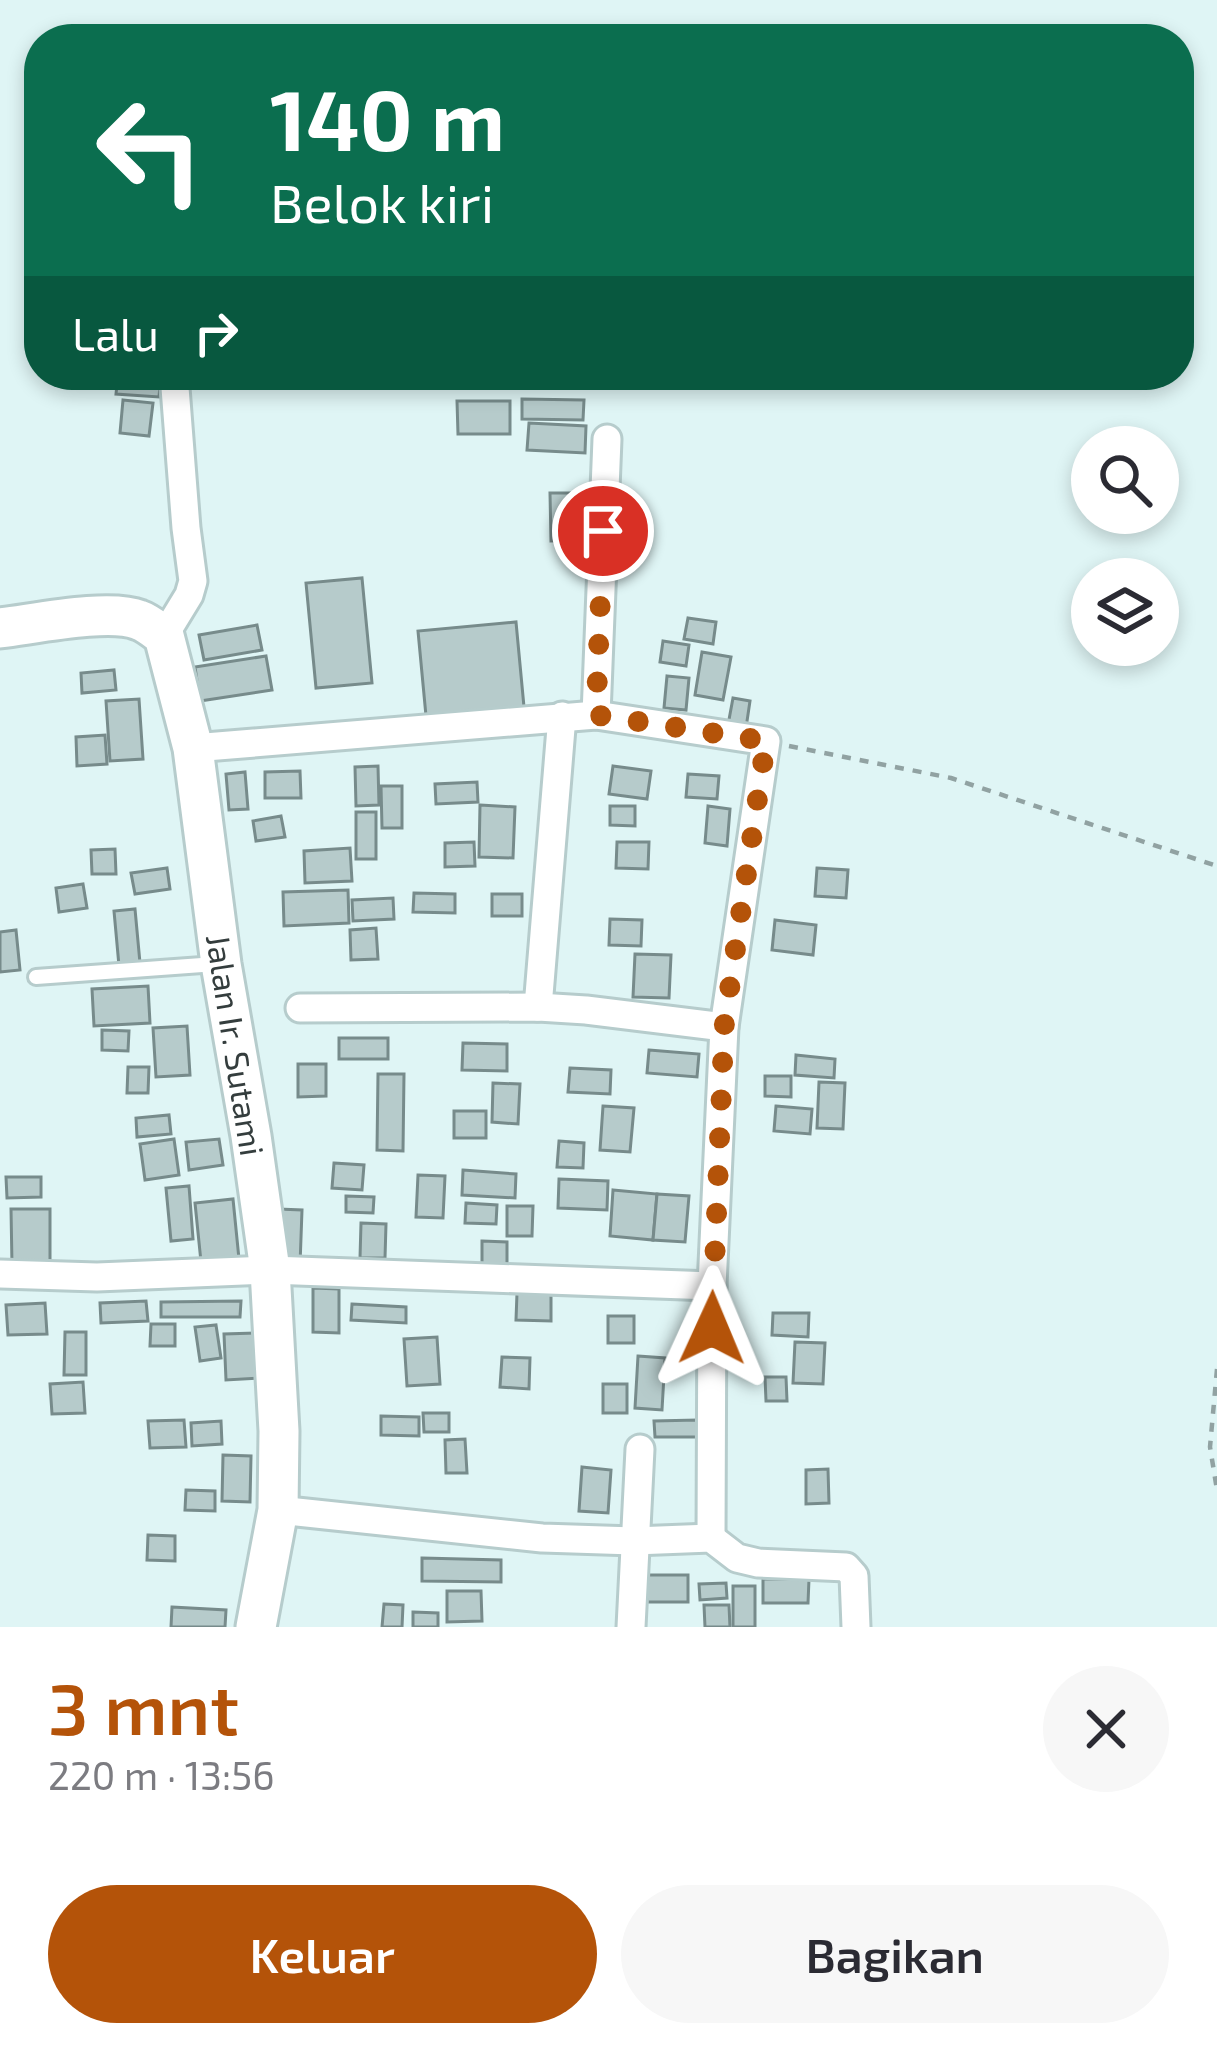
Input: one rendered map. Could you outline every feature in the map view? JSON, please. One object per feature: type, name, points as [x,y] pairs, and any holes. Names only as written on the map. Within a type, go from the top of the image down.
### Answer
[{"type":"street","points":[[0,628],[124,617],[138,619],[164,636],[193,581],[175,390]]},
{"type":"street","points":[[596,715],[607,439]]},
{"type":"street","name":"Jalan Ir. Sutami","points":[[164,636],[193,748],[269,1270],[278,1510],[256,1627]]},
{"type":"street","points":[[193,748],[596,715],[766,741],[724,1027],[712,1286],[711,1538]]},
{"type":"street","points":[[538,1007],[562,716]]},
{"type":"street","points":[[300,1008],[538,1007],[724,1027]]},
{"type":"street","points":[[0,1274],[269,1270],[712,1286]]},
{"type":"street","points":[[631,1627],[640,1449]]},
{"type":"street","points":[[278,1510],[542,1538],[711,1538],[737,1558],[758,1564],[846,1567],[854,1576],[856,1627]]},
{"type":"lane","points":[[36,976],[221,964]]},
{"type":"path","points":[[766,741],[951,778],[1217,866]]},
{"type":"path","points":[[1217,1369],[1210,1447],[1217,1490]]},
{"type":"building","points":[[116,390],[160,390],[159,397],[116,394]]},
{"type":"building","points":[[522,399],[584,400],[583,420],[522,419]]},
{"type":"building","points":[[123,400],[153,403],[149,436],[120,433]]},
{"type":"building","points":[[457,401],[510,401],[510,434],[458,434]]},
{"type":"building","points":[[529,423],[586,426],[585,453],[527,450]]},
{"type":"building","points":[[550,493],[590,493],[591,540],[551,541]]},
{"type":"building","points":[[362,578],[372,683],[316,688],[306,583]]},
{"type":"building","points":[[688,618],[716,622],[713,644],[684,639]]},
{"type":"building","points":[[516,622],[524,707],[426,716],[418,631]]},
{"type":"building","points":[[257,625],[262,650],[204,660],[199,635]]},
{"type":"building","points":[[663,641],[689,645],[686,666],[660,662]]},
{"type":"building","points":[[702,652],[731,657],[723,700],[695,695]]},
{"type":"building","points":[[266,656],[272,690],[200,701],[195,667]]},
{"type":"building","points":[[114,670],[116,690],[82,693],[81,673]]},
{"type":"building","points":[[667,676],[689,678],[686,710],[664,708]]},
{"type":"building","points":[[733,698],[750,701],[746,728],[728,725]]},
{"type":"building","points":[[139,699],[143,759],[110,761],[106,701]]},
{"type":"building","points":[[105,735],[107,764],[77,766],[76,737]]},
{"type":"building","points":[[378,766],[379,805],[356,806],[355,767]]},
{"type":"building","points":[[613,766],[651,771],[647,799],[609,794]]},
{"type":"building","points":[[300,771],[301,798],[265,798],[265,772]]},
{"type":"building","points":[[245,772],[248,809],[229,810],[226,774]]},
{"type":"building","points":[[688,774],[719,776],[717,799],[686,797]]},
{"type":"building","points":[[477,782],[478,802],[436,804],[435,784]]},
{"type":"building","points":[[381,786],[402,786],[402,828],[382,828]]},
{"type":"building","points":[[480,805],[515,807],[513,858],[479,857]]},
{"type":"building","points":[[610,806],[635,806],[635,826],[610,825]]},
{"type":"building","points":[[708,806],[730,809],[727,846],[705,843]]},
{"type":"building","points":[[356,812],[376,812],[376,859],[356,859]]},
{"type":"building","points":[[281,816],[285,837],[256,841],[253,821]]},
{"type":"building","points":[[474,842],[475,866],[445,867],[445,843]]},
{"type":"building","points":[[617,842],[649,842],[648,869],[616,868]]},
{"type":"building","points":[[350,848],[352,881],[305,883],[304,851]]},
{"type":"building","points":[[115,849],[116,874],[92,874],[91,850]]},
{"type":"building","points":[[167,868],[170,889],[135,894],[131,873]]},
{"type":"building","points":[[817,868],[848,870],[846,898],[815,896]]},
{"type":"building","points":[[83,884],[87,908],[59,912],[56,888]]},
{"type":"building","points":[[348,890],[349,923],[284,926],[283,892]]},
{"type":"building","points":[[414,893],[455,894],[455,913],[413,912]]},
{"type":"building","points":[[492,894],[522,894],[522,916],[492,916]]},
{"type":"building","points":[[393,898],[394,919],[353,921],[352,900]]},
{"type":"building","points":[[135,909],[140,963],[119,966],[114,911]]},
{"type":"building","points":[[610,919],[642,920],[641,946],[609,945]]},
{"type":"building","points":[[775,920],[816,925],[813,955],[772,950]]},
{"type":"building","points":[[376,928],[378,959],[351,960],[350,930]]},
{"type":"building","points":[[16,930],[20,970],[0,972],[0,932]]},
{"type":"building","points":[[635,954],[671,955],[669,998],[633,997]]},
{"type":"building","points":[[148,986],[150,1023],[94,1026],[92,989]]},
{"type":"building","points":[[187,1026],[190,1075],[156,1077],[153,1028]]},
{"type":"building","points":[[102,1030],[129,1031],[128,1051],[102,1050]]},
{"type":"building","points":[[339,1038],[388,1038],[388,1059],[339,1059]]},
{"type":"building","points":[[463,1043],[507,1044],[507,1071],[462,1070]]},
{"type":"building","points":[[649,1050],[699,1054],[697,1077],[647,1073]]},
{"type":"building","points":[[796,1055],[835,1059],[834,1078],[795,1075]]},
{"type":"building","points":[[298,1064],[326,1064],[326,1096],[298,1097]]},
{"type":"building","points":[[128,1067],[149,1067],[148,1093],[127,1093]]},
{"type":"building","points":[[570,1068],[611,1070],[610,1094],[568,1092]]},
{"type":"building","points":[[378,1074],[404,1074],[403,1151],[377,1150]]},
{"type":"building","points":[[765,1076],[791,1076],[791,1097],[765,1096]]},
{"type":"building","points":[[819,1082],[845,1083],[843,1129],[817,1128]]},
{"type":"building","points":[[493,1083],[520,1084],[518,1124],[492,1122]]},
{"type":"building","points":[[603,1106],[634,1108],[630,1152],[600,1150]]},
{"type":"building","points":[[776,1106],[812,1109],[810,1134],[774,1131]]},
{"type":"building","points":[[454,1111],[486,1111],[486,1138],[454,1138]]},
{"type":"building","points":[[169,1115],[171,1134],[137,1137],[136,1118]]},
{"type":"building","points":[[174,1139],[179,1175],[145,1180],[140,1144]]},
{"type":"building","points":[[219,1139],[223,1165],[189,1170],[186,1142]]},
{"type":"building","points":[[559,1141],[584,1143],[583,1168],[557,1167]]},
{"type":"building","points":[[334,1163],[364,1165],[362,1190],[332,1188]]},
{"type":"building","points":[[463,1170],[516,1174],[515,1198],[462,1195]]},
{"type":"building","points":[[418,1175],[445,1176],[443,1218],[416,1217]]},
{"type":"building","points":[[6,1177],[41,1177],[41,1197],[7,1198]]},
{"type":"building","points":[[559,1179],[608,1181],[607,1210],[558,1208]]},
{"type":"building","points":[[189,1186],[193,1239],[171,1241],[166,1188]]},
{"type":"building","points":[[613,1190],[657,1194],[653,1240],[610,1236]]},
{"type":"building","points":[[657,1194],[689,1196],[685,1242],[653,1240]]},
{"type":"building","points":[[346,1196],[374,1197],[373,1213],[346,1212]]},
{"type":"building","points":[[233,1199],[239,1259],[201,1262],[195,1203]]},
{"type":"building","points":[[466,1203],[497,1205],[496,1224],[465,1223]]},
{"type":"building","points":[[507,1206],[533,1206],[532,1236],[507,1236]]},
{"type":"building","points":[[11,1209],[50,1209],[50,1265],[12,1265]]},
{"type":"building","points":[[278,1209],[302,1210],[300,1265],[276,1265]]},
{"type":"building","points":[[361,1223],[386,1224],[385,1258],[360,1258]]},
{"type":"building","points":[[482,1241],[507,1242],[507,1267],[482,1266]]},
{"type":"building","points":[[313,1288],[339,1289],[339,1333],[313,1332]]},
{"type":"building","points":[[517,1293],[551,1294],[551,1321],[516,1320]]},
{"type":"building","points":[[146,1301],[148,1321],[101,1323],[100,1303]]},
{"type":"building","points":[[241,1301],[240,1317],[161,1317],[161,1302]]},
{"type":"building","points":[[45,1303],[47,1334],[8,1335],[6,1305]]},
{"type":"building","points":[[352,1304],[406,1307],[406,1323],[351,1320]]},
{"type":"building","points":[[773,1313],[809,1313],[808,1337],[772,1335]]},
{"type":"building","points":[[608,1316],[634,1316],[634,1343],[608,1343]]},
{"type":"building","points":[[151,1324],[175,1324],[175,1346],[150,1346]]},
{"type":"building","points":[[216,1325],[221,1358],[200,1361],[195,1327]]},
{"type":"building","points":[[65,1332],[86,1332],[86,1375],[64,1375]]},
{"type":"building","points":[[258,1333],[260,1378],[226,1380],[224,1334]]},
{"type":"building","points":[[437,1337],[440,1384],[407,1386],[404,1339]]},
{"type":"building","points":[[795,1342],[825,1343],[823,1384],[793,1383]]},
{"type":"building","points":[[638,1356],[665,1358],[662,1410],[635,1408]]},
{"type":"building","points":[[502,1357],[530,1358],[529,1389],[500,1387]]},
{"type":"building","points":[[765,1377],[786,1377],[787,1401],[766,1401]]},
{"type":"building","points":[[83,1382],[85,1413],[52,1414],[50,1384]]},
{"type":"building","points":[[603,1384],[627,1384],[627,1413],[603,1413]]},
{"type":"building","points":[[423,1413],[449,1413],[449,1432],[424,1432]]},
{"type":"building","points":[[381,1416],[419,1417],[419,1436],[381,1435]]},
{"type":"building","points":[[184,1420],[186,1447],[150,1448],[148,1421]]},
{"type":"building","points":[[697,1420],[698,1437],[655,1437],[654,1421]]},
{"type":"building","points":[[221,1421],[222,1444],[192,1446],[191,1423]]},
{"type":"building","points":[[465,1439],[467,1473],[446,1473],[445,1440]]},
{"type":"building","points":[[223,1455],[251,1456],[250,1502],[222,1501]]},
{"type":"building","points":[[582,1467],[611,1470],[608,1513],[579,1511]]},
{"type":"building","points":[[828,1469],[829,1503],[806,1504],[806,1470]]},
{"type":"building","points":[[186,1490],[215,1491],[215,1511],[185,1510]]},
{"type":"building","points":[[148,1535],[175,1536],[175,1561],[147,1560]]},
{"type":"building","points":[[422,1558],[501,1560],[501,1582],[422,1581]]},
{"type":"building","points":[[647,1575],[688,1575],[688,1602],[647,1602]]},
{"type":"building","points":[[763,1579],[809,1579],[808,1603],[763,1603]]},
{"type":"building","points":[[726,1583],[727,1598],[700,1600],[699,1584]]},
{"type":"building","points":[[733,1586],[755,1586],[755,1627],[733,1627]]},
{"type":"building","points":[[447,1591],[481,1591],[482,1621],[447,1622]]},
{"type":"building","points":[[384,1604],[403,1605],[402,1627],[382,1627]]},
{"type":"building","points":[[704,1605],[729,1605],[730,1627],[705,1627]]},
{"type":"building","points":[[172,1607],[226,1610],[225,1627],[171,1627]]},
{"type":"building","points":[[413,1612],[438,1613],[438,1627],[413,1627]]},
{"type":"route","points":[[603,531],[596,715],[766,741],[724,1027],[712,1328]]}]
